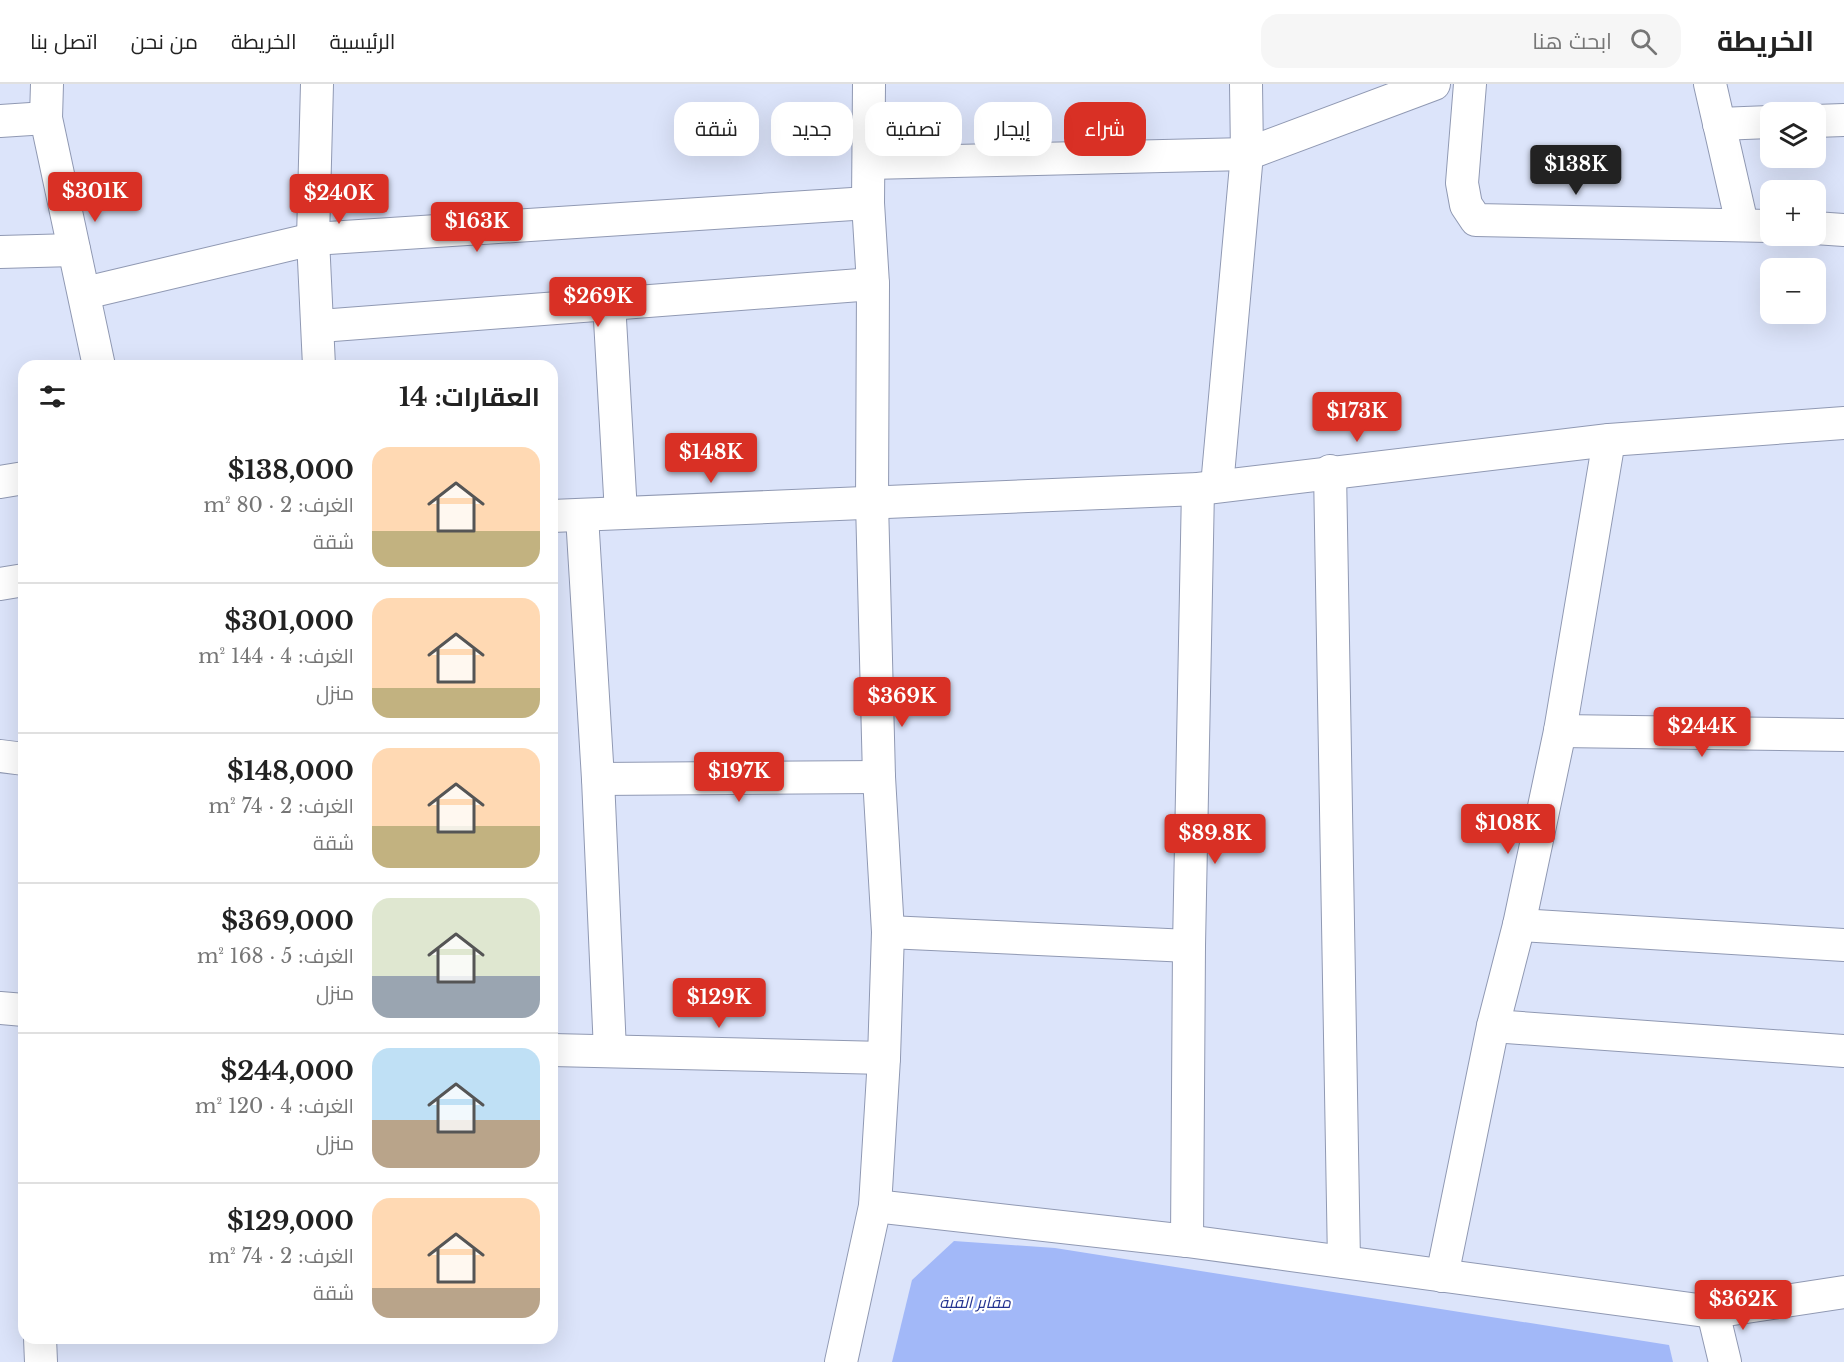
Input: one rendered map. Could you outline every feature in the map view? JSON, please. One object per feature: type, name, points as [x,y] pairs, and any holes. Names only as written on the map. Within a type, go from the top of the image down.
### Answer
[{"type":"street","points":[[47,84],[46,118],[98,360]]},
{"type":"street","points":[[316,84],[313,239],[320,326],[320,360]]},
{"type":"street","points":[[841,1362],[874,1206],[884,1058],[888,932],[879,777],[872,502],[873,284],[868,203],[869,84]]},
{"type":"street","points":[[1186,1241],[1189,946],[1208,488],[1247,154],[1246,84]]},
{"type":"street","points":[[869,163],[1247,154],[1434,84]]},
{"type":"street","points":[[1470,84],[1462,183],[1466,205],[1476,220],[1756,225],[1719,124],[1710,84]]},
{"type":"street","points":[[0,121],[46,118]]},
{"type":"street","points":[[1826,121],[1844,120]]},
{"type":"street","points":[[1719,124],[1760,122]]},
{"type":"street","points":[[85,293],[313,239],[868,203]]},
{"type":"street","points":[[1826,229],[1844,230]]},
{"type":"street","points":[[0,252],[74,250]]},
{"type":"street","points":[[320,326],[873,284]]},
{"type":"street","points":[[609,303],[621,513]]},
{"type":"street","points":[[610,1051],[598,779],[567,516],[1208,488],[1330,471],[1609,440],[1844,423]]},
{"type":"street","points":[[1442,1276],[1493,1026],[1519,925],[1560,731],[1609,440]]},
{"type":"street","points":[[1330,471],[1344,1262]]},
{"type":"street","points":[[0,482],[18,479]]},
{"type":"street","points":[[0,584],[18,581]]},
{"type":"street","points":[[1560,731],[1844,735]]},
{"type":"street","points":[[0,756],[18,758]]},
{"type":"street","points":[[598,779],[879,777]]},
{"type":"street","points":[[1519,925],[1844,945]]},
{"type":"street","points":[[888,932],[1189,946]]},
{"type":"street","points":[[0,1008],[18,1010]]},
{"type":"street","points":[[1493,1026],[1844,1051]]},
{"type":"street","points":[[558,1050],[884,1058]]},
{"type":"street","points":[[874,1206],[1186,1241],[1713,1312],[1844,1292]]},
{"type":"street","points":[[1713,1312],[1725,1362]]},
{"type":"street","points":[[40,1344],[41,1362]]},
{"type":"green space","name":"مقابر القبة","points":[[954,1241],[1055,1248],[1669,1345],[1673,1362],[892,1362],[912,1280]]}]
